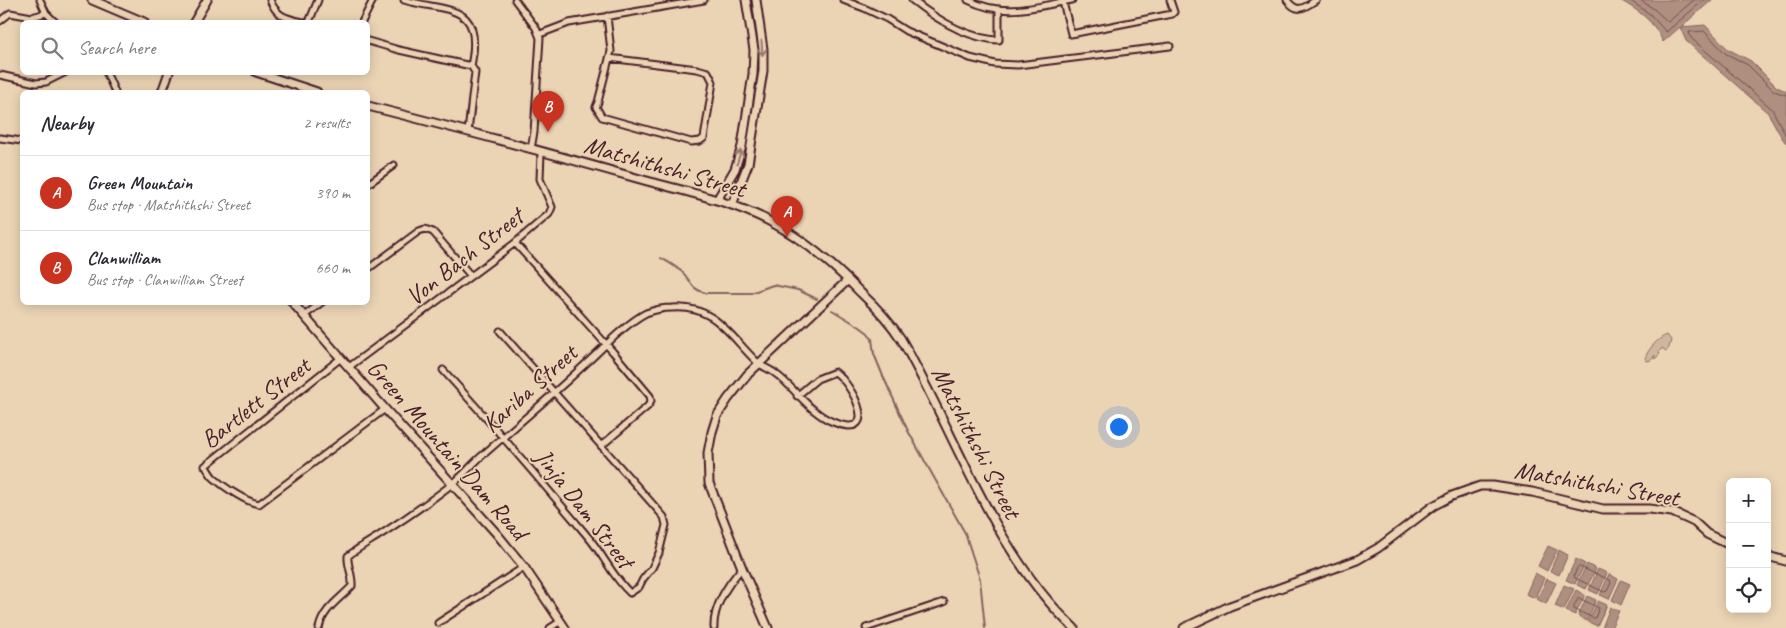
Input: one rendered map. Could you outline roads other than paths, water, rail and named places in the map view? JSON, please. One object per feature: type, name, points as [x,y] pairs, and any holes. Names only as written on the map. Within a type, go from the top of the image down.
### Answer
[{"type":"main road","points":[[92,0],[139,20]]},
{"type":"main road","points":[[195,20],[206,0]]},
{"type":"main road","points":[[717,200],[735,169],[742,146],[753,74],[754,50],[746,0]]},
{"type":"main road","points":[[732,205],[748,164],[763,71],[763,49],[756,0]]},
{"type":"main road","points":[[163,90],[168,75]]},
{"type":"main road","points":[[265,75],[311,90]]},
{"type":"main road","name":"Matshithshi Street","points":[[370,107],[717,200],[769,221],[792,234],[848,280],[893,327],[922,376],[989,511],[1018,562],[1074,628]]},
{"type":"main road","points":[[768,628],[709,483],[708,453],[712,432],[717,416],[736,388],[848,280]]},
{"type":"main road","name":"Green Mountain Dam Road","points":[[295,305],[524,567],[565,628]]},
{"type":"main road","name":"Matshithshi Street","points":[[1184,628],[1230,606],[1357,560],[1378,548],[1433,506],[1452,496],[1480,486],[1518,490],[1603,509],[1672,512],[1694,522],[1707,534],[1726,543]]},
{"type":"main road","points":[[1771,557],[1786,561]]},
{"type":"street","points":[[40,0],[46,13],[53,20]]},
{"type":"street","points":[[270,0],[275,12],[285,18],[294,20]]},
{"type":"street","points":[[310,20],[318,0]]},
{"type":"street","points":[[363,20],[373,0]]},
{"type":"street","points":[[404,0],[458,12],[465,18],[474,35],[474,51],[471,66]]},
{"type":"street","points":[[515,0],[540,34],[534,132],[531,149]]},
{"type":"street","points":[[540,34],[569,23],[704,0]]},
{"type":"street","points":[[843,0],[864,8],[906,31],[970,58],[995,64],[1018,65],[1170,46]]},
{"type":"street","points":[[912,0],[956,28],[990,40],[999,40],[999,9]]},
{"type":"street","points":[[968,0],[988,8],[1014,11],[1072,0]]},
{"type":"street","points":[[1063,2],[1071,34],[1172,14],[1174,12],[1170,0]]},
{"type":"street","points":[[1287,0],[1291,6],[1299,9],[1316,0]]},
{"type":"street","points":[[0,21],[10,13],[32,17],[46,13]]},
{"type":"street","points":[[607,16],[611,42],[609,58],[596,107],[602,117],[692,142],[704,138],[713,82],[708,72],[698,69],[609,58]]},
{"type":"street","points":[[370,42],[471,66],[475,72],[468,132]]},
{"type":"street","points":[[0,74],[36,83],[46,82],[60,75]]},
{"type":"street","points":[[107,75],[114,90]]},
{"type":"street","points":[[0,138],[20,141]]},
{"type":"street","name":"Von Bach Street","points":[[349,367],[515,243],[549,214],[552,207],[540,179],[541,152]]},
{"type":"street","points":[[370,183],[394,165]]},
{"type":"street","points":[[370,268],[419,231],[425,229],[433,232],[471,276]]},
{"type":"street","points":[[515,243],[650,396],[651,401],[648,406],[601,446]]},
{"type":"street","points":[[304,316],[318,305]]},
{"type":"street","name":"Kariba Street","points":[[319,628],[323,616],[329,607],[352,586],[348,556],[452,484],[606,345],[646,313],[662,309],[685,307],[698,309],[711,316],[759,364],[776,374],[797,396],[831,421],[844,426],[853,426],[861,416],[860,408],[851,389],[843,378],[835,372],[817,379],[797,396]]},
{"type":"street","name":"Jinja Dam Street","points":[[500,331],[664,517],[666,525],[659,553],[652,568],[639,587],[630,593],[618,582],[594,544],[504,437]]},
{"type":"street","name":"Bartlett Street","points":[[341,358],[205,466],[211,474],[226,487],[253,503],[259,504],[385,409]]},
{"type":"street","points":[[443,370],[504,437]]},
{"type":"street","points":[[438,623],[524,567]]},
{"type":"street","points":[[714,628],[721,600],[730,582],[742,568]]},
{"type":"street","points":[[866,628],[944,602]]},
{"type":"street","points":[[550,628],[560,621]]},
{"type":"water","points":[[1620,0],[1712,0],[1681,27],[1705,25],[1728,49],[1751,61],[1777,87],[1786,91],[1786,143],[1768,113],[1686,41],[1680,27],[1663,42],[1655,28],[1645,17]]},
{"type":"water","points":[[1548,546],[1557,550],[1547,571],[1538,566]]},
{"type":"water","points":[[1559,550],[1568,555],[1559,575],[1550,571]]},
{"type":"water","points":[[1576,559],[1585,564],[1575,584],[1566,580]]},
{"type":"water","points":[[1587,564],[1596,569],[1586,589],[1577,585]]},
{"type":"water","points":[[1598,569],[1607,573],[1598,594],[1589,590]]},
{"type":"water","points":[[1535,573],[1544,578],[1535,598],[1526,594]]},
{"type":"water","points":[[1609,574],[1618,579],[1609,599],[1600,595]]},
{"type":"water","points":[[1547,579],[1556,583],[1546,604],[1537,599]]},
{"type":"water","points":[[1621,580],[1630,584],[1621,605],[1612,600]]},
{"type":"water","points":[[1564,585],[1574,589],[1564,610],[1555,606]]},
{"type":"water","points":[[1576,590],[1585,595],[1575,615],[1566,611]]},
{"type":"water","points":[[1587,596],[1596,600],[1587,621],[1578,616]]},
{"type":"water","points":[[1598,601],[1607,605],[1597,626],[1588,622]]},
{"type":"water","points":[[1610,607],[1619,611],[1611,628],[1602,628]]},
{"type":"waterway","points":[[661,258],[683,272],[691,284],[702,292],[751,293],[773,285],[798,290],[817,299]]},
{"type":"waterway","points":[[832,310],[860,327],[872,339],[874,354],[908,431],[965,533],[980,579],[985,628]]},
{"type":"place","name":"Clanwilliam","points":[[548,132]]},
{"type":"place","name":"Green Mountain","points":[[787,237]]}]
